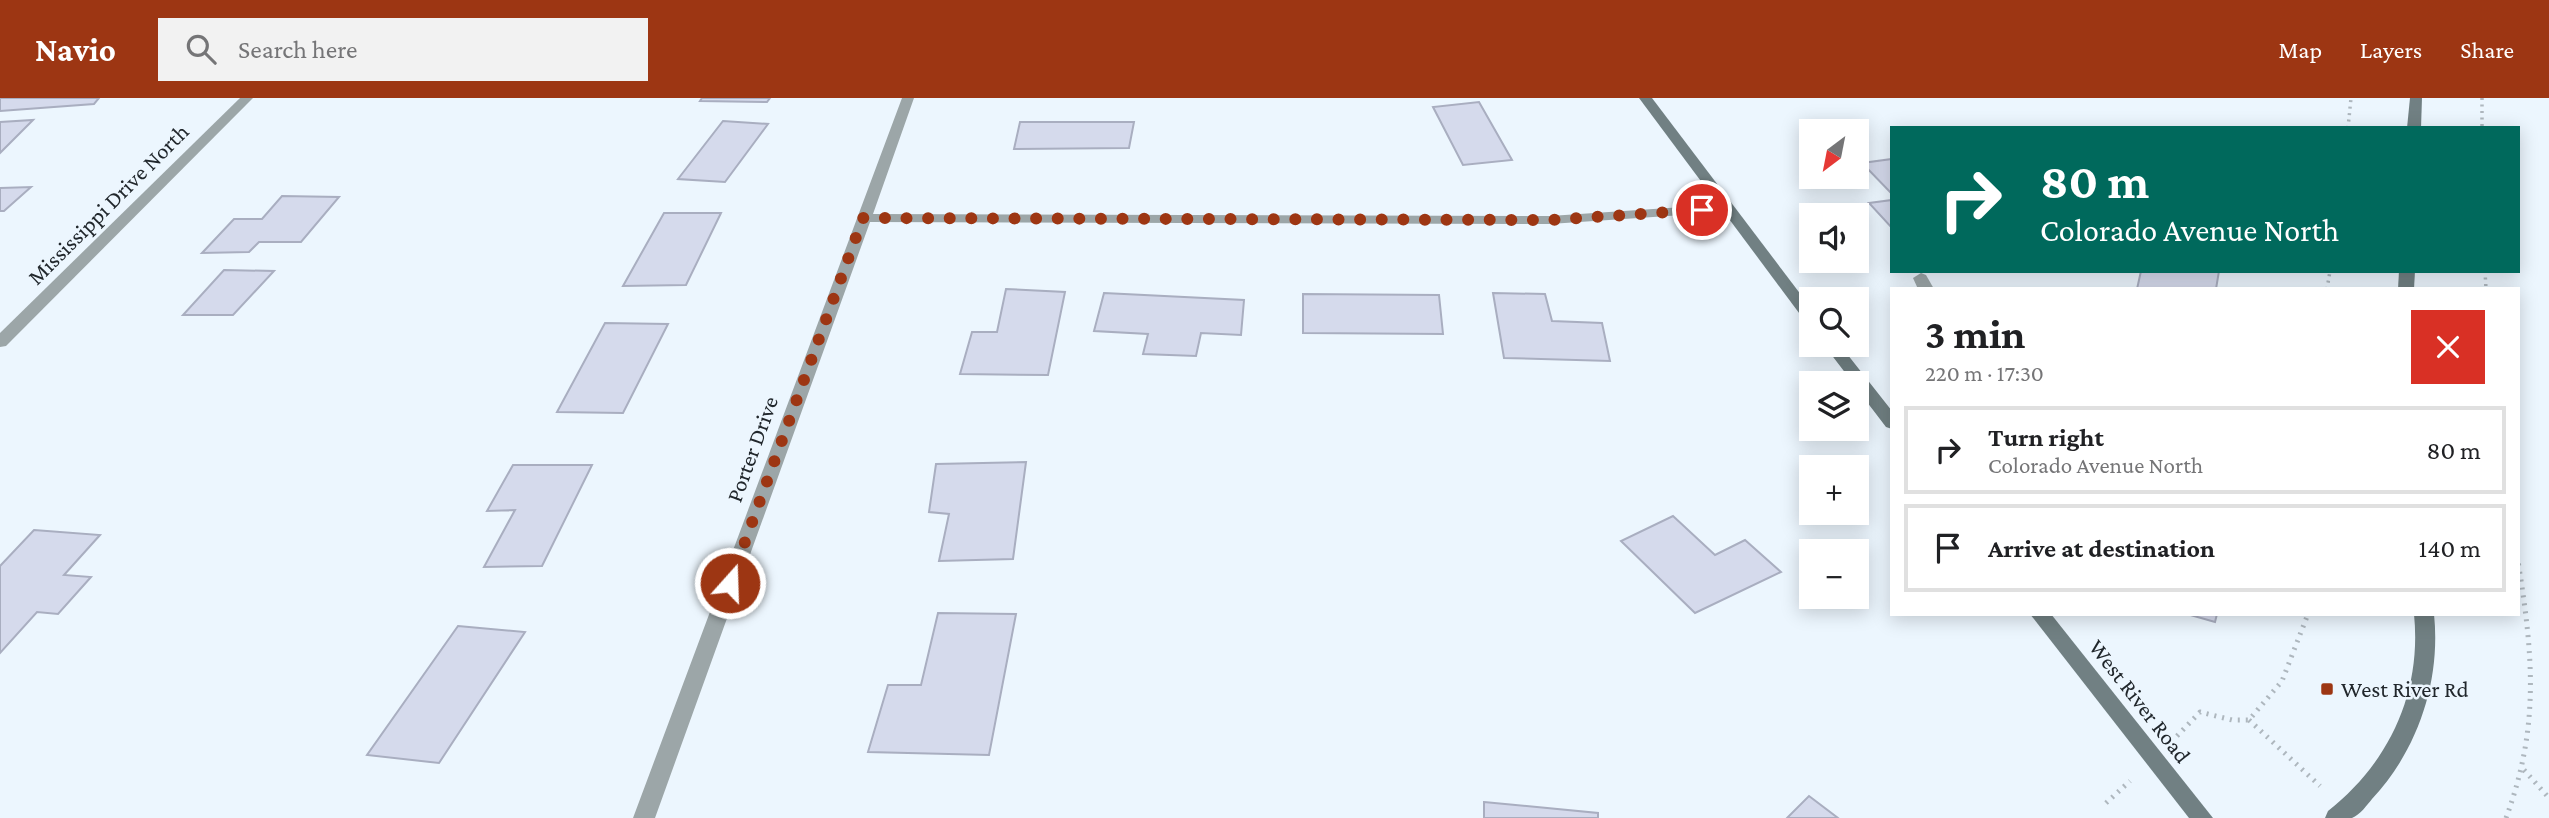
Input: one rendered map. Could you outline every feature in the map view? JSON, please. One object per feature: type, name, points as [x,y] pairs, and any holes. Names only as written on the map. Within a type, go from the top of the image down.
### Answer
[{"type":"main road","points":[[1645,98],[1799,302]]},
{"type":"main road","points":[[2414,126],[2416,98]]},
{"type":"main road","points":[[1841,357],[1890,420]]},
{"type":"main road","name":"West River Road","points":[[2042,616],[2202,818]]},
{"type":"main road","points":[[2341,814],[2383,773],[2416,706],[2427,648],[2424,616]]},
{"type":"street","name":"Mississippi Drive North","points":[[0,342],[247,98]]},
{"type":"street","name":"Porter Drive","points":[[643,818],[908,98]]},
{"type":"street","points":[[863,218],[1550,220],[1727,208]]},
{"type":"path","points":[[2348,126],[2351,98]]},
{"type":"path","points":[[2482,98],[2482,126]]},
{"type":"path","points":[[2506,818],[2524,770],[2534,690],[2527,612],[2520,572]]},
{"type":"path","points":[[2249,720],[2282,681],[2307,616]]},
{"type":"path","points":[[2200,712],[2232,720],[2249,720],[2341,814]]},
{"type":"path","points":[[2524,770],[2549,798]]},
{"type":"building","points":[[0,98],[99,98],[94,104],[0,111]]},
{"type":"building","points":[[702,98],[770,98],[767,102],[700,101]]},
{"type":"building","points":[[1479,102],[1512,160],[1463,165],[1433,107]]},
{"type":"building","points":[[33,120],[0,153],[0,122]]},
{"type":"building","points":[[723,121],[768,124],[725,182],[678,179]]},
{"type":"building","points":[[1020,122],[1134,122],[1129,148],[1014,149]]},
{"type":"building","points":[[1890,159],[1890,192],[1869,170],[1869,162]]},
{"type":"building","points":[[31,187],[4,211],[0,211],[0,188]]},
{"type":"building","points":[[282,196],[339,197],[301,242],[259,242],[249,252],[202,253],[234,219],[262,219]]},
{"type":"building","points":[[1890,200],[1890,226],[1869,203]]},
{"type":"building","points":[[664,213],[721,213],[686,285],[623,286]]},
{"type":"building","points":[[224,270],[274,271],[233,315],[183,315]]},
{"type":"building","points":[[2141,273],[2219,273],[2216,287],[2137,287]]},
{"type":"building","points":[[1006,289],[1065,292],[1048,375],[960,374],[972,332],[997,332]]},
{"type":"building","points":[[1104,293],[1244,300],[1241,335],[1201,333],[1196,356],[1143,354],[1148,334],[1094,331]]},
{"type":"building","points":[[1493,293],[1545,294],[1552,321],[1602,323],[1610,361],[1504,358]]},
{"type":"building","points":[[1303,294],[1439,295],[1443,334],[1303,333]]},
{"type":"building","points":[[605,323],[668,324],[623,413],[557,412]]},
{"type":"building","points":[[1026,462],[1013,559],[939,561],[949,514],[929,512],[936,464]]},
{"type":"building","points":[[513,465],[592,465],[542,566],[484,567],[515,510],[487,511]]},
{"type":"building","points":[[1673,516],[1715,555],[1745,540],[1781,572],[1695,613],[1621,541]]},
{"type":"building","points":[[34,530],[100,535],[64,575],[91,577],[58,614],[37,612],[0,653],[0,566]]},
{"type":"building","points":[[938,613],[1016,614],[989,755],[868,752],[888,685],[921,685]]},
{"type":"building","points":[[2194,616],[2216,616],[2215,622]]},
{"type":"building","points":[[458,626],[525,632],[439,763],[367,755]]},
{"type":"building","points":[[1809,796],[1838,818],[1787,818]]},
{"type":"building","points":[[1484,802],[1598,813],[1598,818],[1484,818]]},
{"type":"place","name":"West River Rd","points":[[2327,689]]},
{"type":"route","points":[[730,583],[863,218],[1550,220],[1702,210]]}]
